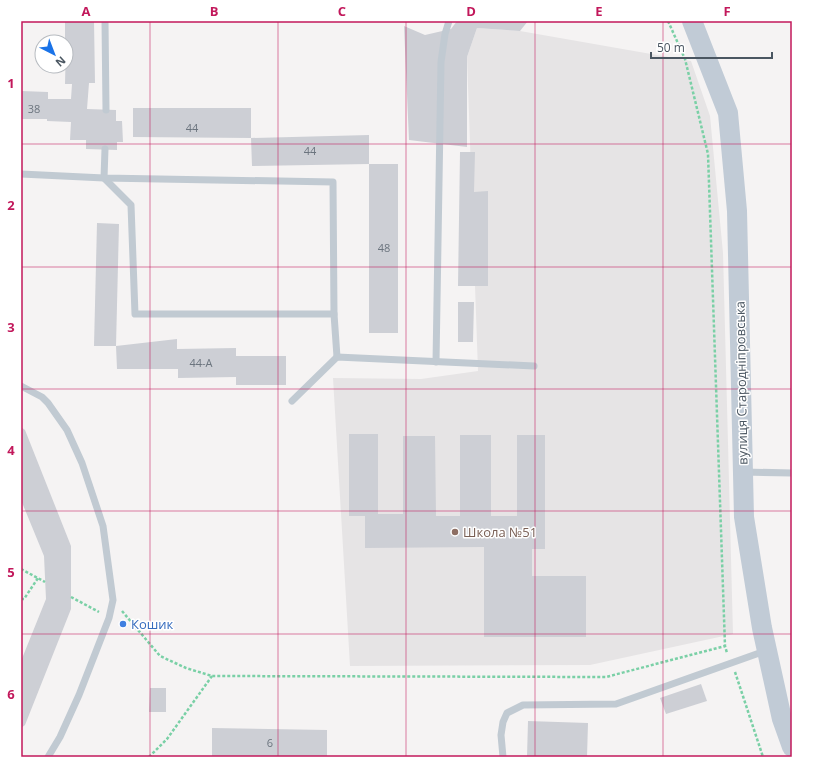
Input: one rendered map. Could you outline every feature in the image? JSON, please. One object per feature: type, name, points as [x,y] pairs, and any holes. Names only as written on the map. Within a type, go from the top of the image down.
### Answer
[{"type":"street","name":"вулиця Стародніпровська","points":[[692,21],[728,113],[737,211],[744,518],[762,628],[782,719],[792,747]]},
{"type":"lane","points":[[105,21],[106,110]]},
{"type":"lane","points":[[436,362],[441,62],[445,34],[449,21]]},
{"type":"lane","points":[[105,149],[104,178],[131,205],[135,314],[334,314]]},
{"type":"lane","points":[[21,174],[104,178],[333,182],[334,314],[337,357]]},
{"type":"lane","points":[[292,401],[337,357],[534,366]]},
{"type":"lane","points":[[21,386],[42,397],[48,403],[67,430],[82,463],[103,526],[113,600],[109,618],[79,695],[60,737],[48,757]]},
{"type":"lane","points":[[743,472],[792,473]]},
{"type":"lane","points":[[503,757],[501,734],[503,722],[507,713],[523,705],[616,704],[767,650]]},
{"type":"path","points":[[668,21],[685,59],[708,154],[725,646],[763,757]]},
{"type":"path","points":[[21,569],[45,582]]},
{"type":"path","points":[[21,599],[24,599],[38,578]]},
{"type":"path","points":[[71,597],[109,618]]},
{"type":"path","points":[[113,600],[160,656],[186,668],[212,676],[606,677],[725,646]]},
{"type":"path","points":[[149,757],[167,739],[212,676]]},
{"type":"shaded area","points":[[477,28],[520,31],[691,61],[710,116],[723,253],[733,634],[590,665],[350,666],[333,378],[421,379],[478,371],[467,57]]},
{"type":"building","points":[[65,21],[94,21],[95,83],[89,83],[87,109],[116,110],[116,121],[122,121],[123,142],[117,142],[117,150],[86,149],[86,140],[70,140],[71,122],[47,121],[47,119],[21,119],[21,91],[48,92],[48,99],[71,99],[72,84],[65,84],[65,74],[74,74],[74,34],[65,34]]},
{"type":"building","points":[[457,21],[528,21],[520,31],[477,28],[467,57],[467,147],[409,140],[404,26],[425,35],[451,29]]},
{"type":"building","points":[[133,108],[251,108],[251,138],[133,137]]},
{"type":"building","points":[[369,135],[369,164],[252,166],[251,138]]},
{"type":"building","points":[[460,152],[475,152],[474,192],[488,191],[488,286],[458,286]]},
{"type":"building","points":[[369,164],[398,164],[398,333],[369,333]]},
{"type":"building","points":[[97,223],[119,224],[116,346],[94,346]]},
{"type":"building","points":[[458,302],[474,302],[473,342],[458,342]]},
{"type":"building","points":[[177,339],[177,349],[236,348],[236,356],[286,356],[286,385],[236,385],[236,377],[178,378],[178,369],[117,369],[116,346]]},
{"type":"building","points":[[21,427],[25,430],[71,546],[71,609],[25,725],[21,728],[21,661],[46,599],[44,556],[21,500]]},
{"type":"building","name":"Школа №51","points":[[349,434],[378,434],[378,514],[403,514],[403,436],[435,436],[436,516],[460,516],[460,435],[491,435],[491,516],[517,516],[517,435],[545,435],[545,549],[532,549],[532,576],[586,576],[586,637],[484,637],[484,547],[365,548],[365,516],[349,516]]},
{"type":"building","points":[[701,684],[707,701],[666,714],[660,698]]},
{"type":"building","points":[[150,688],[166,688],[166,712],[149,712]]},
{"type":"building","points":[[528,721],[588,723],[587,757],[527,757]]},
{"type":"building","points":[[212,728],[327,730],[327,757],[212,757]]},
{"type":"place","name":"Школа №51","points":[[455,532]]},
{"type":"place","name":"Кошик","points":[[123,624]]}]
